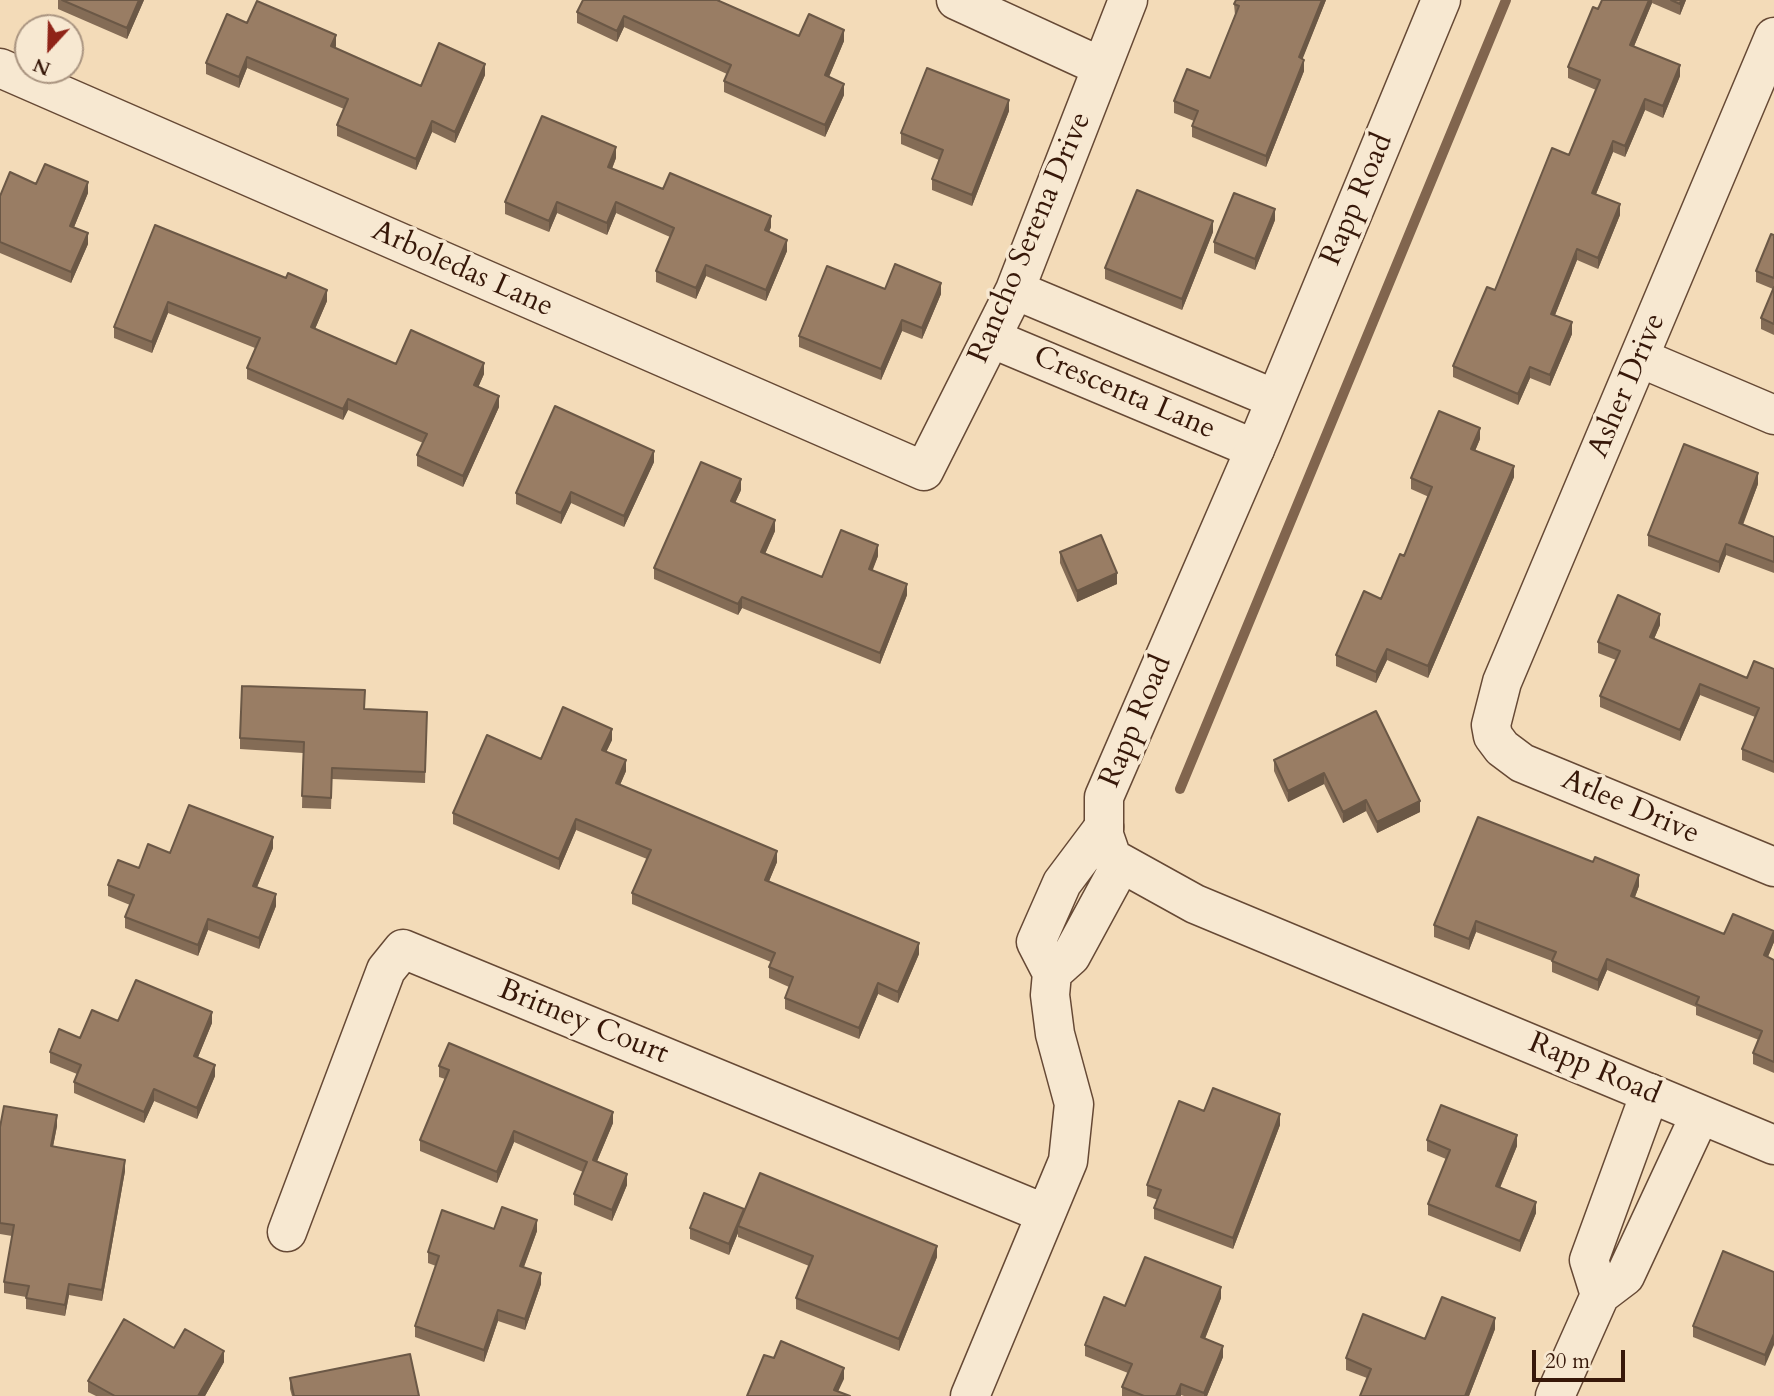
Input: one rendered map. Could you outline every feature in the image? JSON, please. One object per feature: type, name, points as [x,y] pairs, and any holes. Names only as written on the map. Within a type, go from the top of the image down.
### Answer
[{"type":"street","points":[[956,0],[1102,67]]},
{"type":"street","name":"Rancho Serena Drive","points":[[925,471],[993,339],[1015,290],[1128,0]]},
{"type":"street","name":"Rapp Road","points":[[1441,0],[1255,449],[1104,797],[1104,827],[1112,858],[1195,904],[1774,1145]]},
{"type":"street","name":"Asher Drive","points":[[1493,736],[1491,725],[1502,682],[1774,37]]},
{"type":"street","name":"Arboledas Lane","points":[[0,68],[925,471]]},
{"type":"street","name":"Crescenta Lane","points":[[1015,290],[1275,399]]},
{"type":"street","name":"Crescenta Lane","points":[[993,339],[1255,449]]},
{"type":"street","points":[[1640,358],[1774,415]]},
{"type":"street","name":"Atlee Drive","points":[[1493,736],[1502,748],[1522,763],[1774,867]]},
{"type":"street","points":[[970,1396],[1068,1161],[1073,1104],[1055,1034],[1050,995],[1052,974],[1036,943],[1062,883],[1104,827]]},
{"type":"street","points":[[1052,974],[1072,956],[1121,864]]},
{"type":"street","name":"Britney Court","points":[[287,1232],[386,970],[403,949],[1046,1214]]},
{"type":"street","points":[[1600,1295],[1589,1261],[1650,1093]]},
{"type":"street","points":[[1555,1396],[1600,1295],[1625,1276],[1700,1115]]},
{"type":"building","points":[[62,0],[139,0],[127,28]]},
{"type":"building","points":[[583,0],[717,0],[799,36],[809,14],[844,30],[825,75],[844,84],[825,125],[724,81],[731,65],[624,16],[617,31],[577,12]]},
{"type":"building","points":[[1236,0],[1322,0],[1299,57],[1304,60],[1266,156],[1192,126],[1198,111],[1174,101],[1187,69],[1210,78],[1239,6],[1234,4]]},
{"type":"building","points":[[1602,0],[1649,0],[1630,45],[1680,65],[1663,106],[1645,99],[1625,146],[1613,141],[1592,193],[1620,204],[1598,258],[1577,249],[1551,314],[1572,322],[1550,375],[1530,367],[1518,394],[1453,366],[1487,287],[1495,290],[1552,148],[1569,155],[1600,80],[1568,67],[1593,7],[1598,9]]},
{"type":"building","points":[[257,1],[336,35],[331,46],[421,86],[439,43],[485,64],[455,132],[432,121],[416,159],[337,125],[348,99],[247,57],[239,77],[206,63],[227,14],[247,23]]},
{"type":"building","points":[[927,68],[1009,100],[972,195],[932,179],[943,150],[901,133]]},
{"type":"building","points":[[542,116],[616,147],[608,167],[663,189],[670,173],[771,216],[765,230],[787,240],[766,290],[706,265],[696,288],[656,271],[674,228],[616,202],[607,223],[557,202],[549,221],[505,202]]},
{"type":"building","points":[[45,164],[88,182],[70,226],[88,233],[71,272],[0,242],[0,196],[10,172],[36,184]]},
{"type":"building","points":[[1137,190],[1213,221],[1182,299],[1105,268]]},
{"type":"building","points":[[1234,193],[1275,209],[1255,259],[1214,242]]},
{"type":"building","points":[[155,225],[286,278],[288,273],[327,290],[311,327],[396,364],[411,330],[484,363],[474,385],[499,396],[463,476],[417,455],[427,434],[348,399],[343,409],[247,368],[260,338],[168,302],[152,342],[114,327]]},
{"type":"building","points":[[1771,234],[1774,235],[1774,278],[1756,271]]},
{"type":"building","points":[[895,264],[941,283],[922,328],[902,320],[881,369],[799,336],[827,266],[885,289]]},
{"type":"building","points":[[1774,287],[1774,324],[1761,318]]},
{"type":"building","points":[[555,406],[654,451],[624,516],[571,492],[561,513],[516,493]]},
{"type":"building","points":[[1439,411],[1480,428],[1471,449],[1514,466],[1428,666],[1387,649],[1376,672],[1336,655],[1364,591],[1381,599],[1400,554],[1404,556],[1432,487],[1411,478]]},
{"type":"building","points":[[1684,444],[1758,473],[1739,523],[1774,537],[1774,562],[1726,544],[1719,562],[1648,535]]},
{"type":"building","points":[[701,462],[741,479],[731,501],[775,520],[761,552],[822,577],[841,530],[878,545],[869,569],[907,584],[880,653],[742,597],[738,604],[654,568]]},
{"type":"building","points":[[1101,535],[1117,573],[1077,591],[1060,552]]},
{"type":"building","points":[[1618,595],[1660,614],[1650,637],[1747,678],[1754,661],[1774,669],[1774,762],[1742,749],[1759,708],[1700,684],[1680,730],[1600,696],[1620,651],[1598,642]]},
{"type":"building","points":[[242,686],[365,690],[364,709],[427,712],[425,772],[332,768],[331,798],[302,796],[304,742],[240,738]]},
{"type":"building","points":[[563,707],[612,729],[602,750],[626,760],[616,783],[777,851],[765,880],[919,943],[898,992],[878,983],[859,1028],[785,998],[793,977],[769,967],[775,953],[632,893],[651,850],[576,819],[559,859],[453,813],[487,735],[541,759]]},
{"type":"building","points":[[1376,711],[1420,801],[1377,822],[1366,800],[1343,812],[1324,773],[1288,791],[1274,760]]},
{"type":"building","points":[[189,805],[273,837],[253,886],[276,894],[259,938],[208,919],[198,945],[125,917],[134,895],[108,885],[118,860],[139,868],[148,844],[170,853]]},
{"type":"building","points":[[1478,817],[1593,862],[1595,857],[1639,875],[1631,896],[1724,934],[1733,914],[1774,931],[1764,955],[1774,960],[1774,1062],[1753,1053],[1762,1031],[1696,1004],[1699,997],[1607,959],[1598,980],[1552,961],[1556,952],[1476,921],[1469,939],[1434,925]]},
{"type":"building","points":[[136,980],[212,1012],[194,1056],[215,1065],[197,1108],[154,1089],[144,1112],[74,1082],[81,1065],[50,1052],[59,1029],[80,1038],[92,1010],[118,1021]]},
{"type":"building","points":[[449,1043],[613,1112],[593,1160],[627,1174],[612,1210],[574,1194],[587,1162],[514,1131],[497,1172],[420,1140],[449,1070],[439,1066]]},
{"type":"building","points":[[1213,1088],[1280,1114],[1233,1238],[1154,1208],[1161,1190],[1147,1185],[1179,1101],[1204,1111]]},
{"type":"building","points":[[1441,1105],[1517,1135],[1496,1186],[1536,1202],[1520,1241],[1428,1204],[1450,1150],[1427,1140]]},
{"type":"building","points":[[4,1106],[57,1115],[51,1146],[125,1160],[102,1290],[69,1284],[65,1305],[26,1298],[29,1286],[4,1282],[14,1225],[0,1223],[0,1127]]},
{"type":"building","points":[[760,1173],[937,1246],[899,1339],[796,1298],[813,1256],[738,1226]]},
{"type":"building","points":[[704,1193],[744,1209],[729,1244],[690,1228]]},
{"type":"building","points":[[502,1207],[537,1220],[520,1266],[541,1273],[525,1319],[498,1310],[484,1350],[415,1326],[439,1256],[428,1252],[442,1210],[494,1229]]},
{"type":"building","points":[[1723,1251],[1774,1272],[1774,1334],[1765,1355],[1693,1326]]},
{"type":"building","points":[[1145,1257],[1221,1287],[1201,1337],[1223,1346],[1204,1393],[1181,1384],[1176,1396],[1144,1396],[1122,1387],[1132,1364],[1085,1345],[1104,1297],[1125,1306]]},
{"type":"building","points":[[1442,1297],[1495,1318],[1465,1396],[1360,1396],[1371,1369],[1346,1358],[1363,1314],[1425,1339]]},
{"type":"building","points":[[124,1319],[174,1348],[185,1329],[224,1351],[198,1396],[115,1396],[88,1381]]},
{"type":"building","points":[[781,1341],[844,1368],[834,1390],[850,1396],[747,1396],[764,1355],[774,1358]]},
{"type":"building","points":[[410,1354],[419,1396],[294,1396],[290,1378]]},
{"type":"waterway","points":[[1180,789],[1506,0]]}]
